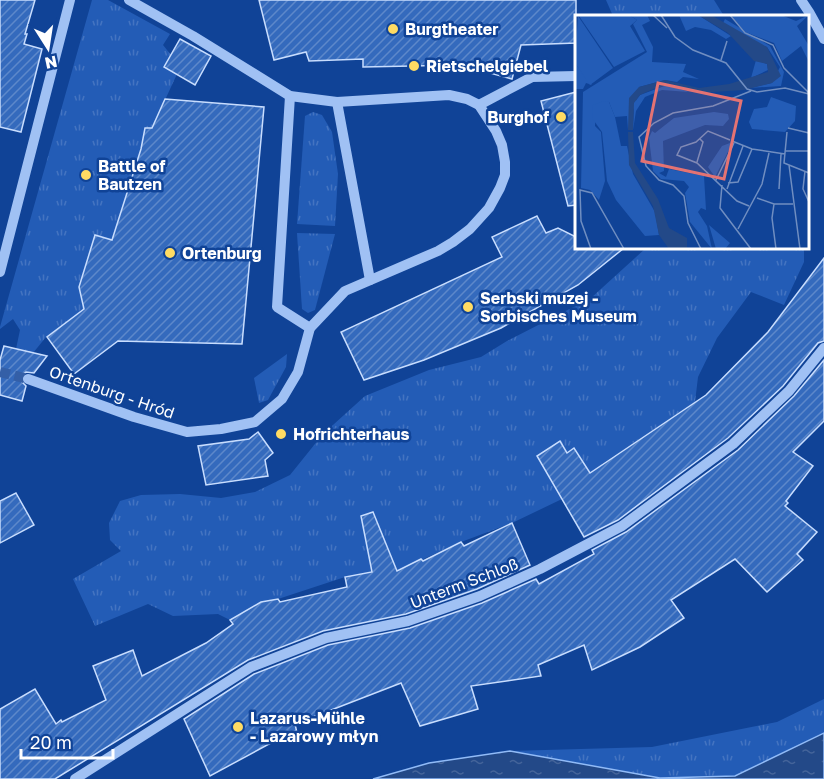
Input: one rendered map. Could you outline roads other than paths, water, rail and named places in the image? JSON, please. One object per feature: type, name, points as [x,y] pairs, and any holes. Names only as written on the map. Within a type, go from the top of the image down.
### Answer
[{"type":"street","points":[[0,272],[70,0]]},
{"type":"street","points":[[129,0],[197,38],[290,96],[337,102],[449,94],[478,105],[532,77],[575,76]]},
{"type":"street","points":[[801,0],[824,39]]},
{"type":"street","points":[[290,96],[277,307],[310,328]]},
{"type":"street","points":[[337,102],[370,280]]},
{"type":"street","name":"Ortenburg - Hród","points":[[27,379],[134,417],[187,432],[220,429],[255,422],[282,399],[298,372],[310,328],[345,291],[438,251],[453,242],[476,223],[495,199],[505,175],[506,162],[496,131],[478,105]]},
{"type":"street","name":"Unterm Schloß","points":[[75,779],[251,667],[326,638],[408,621],[480,597],[622,526],[733,444],[789,392],[824,348]]},
{"type":"water","points":[[824,733],[824,779],[373,779],[429,763],[510,751],[660,778],[735,776]]},
{"type":"tunnel","points":[[0,372],[28,379]]},
{"type":"place","name":"Burgtheater","points":[[393,29]]},
{"type":"place","name":"Rietschelgiebel","points":[[414,66]]},
{"type":"place","name":"Burghof","points":[[561,117]]},
{"type":"place","name":"Battle of Bautzen","points":[[86,175]]},
{"type":"place","name":"Ortenburg","points":[[170,253]]},
{"type":"place","name":"Serbski muzej - Sorbisches Museum","points":[[468,307]]},
{"type":"place","name":"Hofrichterhaus","points":[[281,434]]},
{"type":"place","name":"Lazarus-Mühle - Lazarowy młyn","points":[[238,727]]}]
